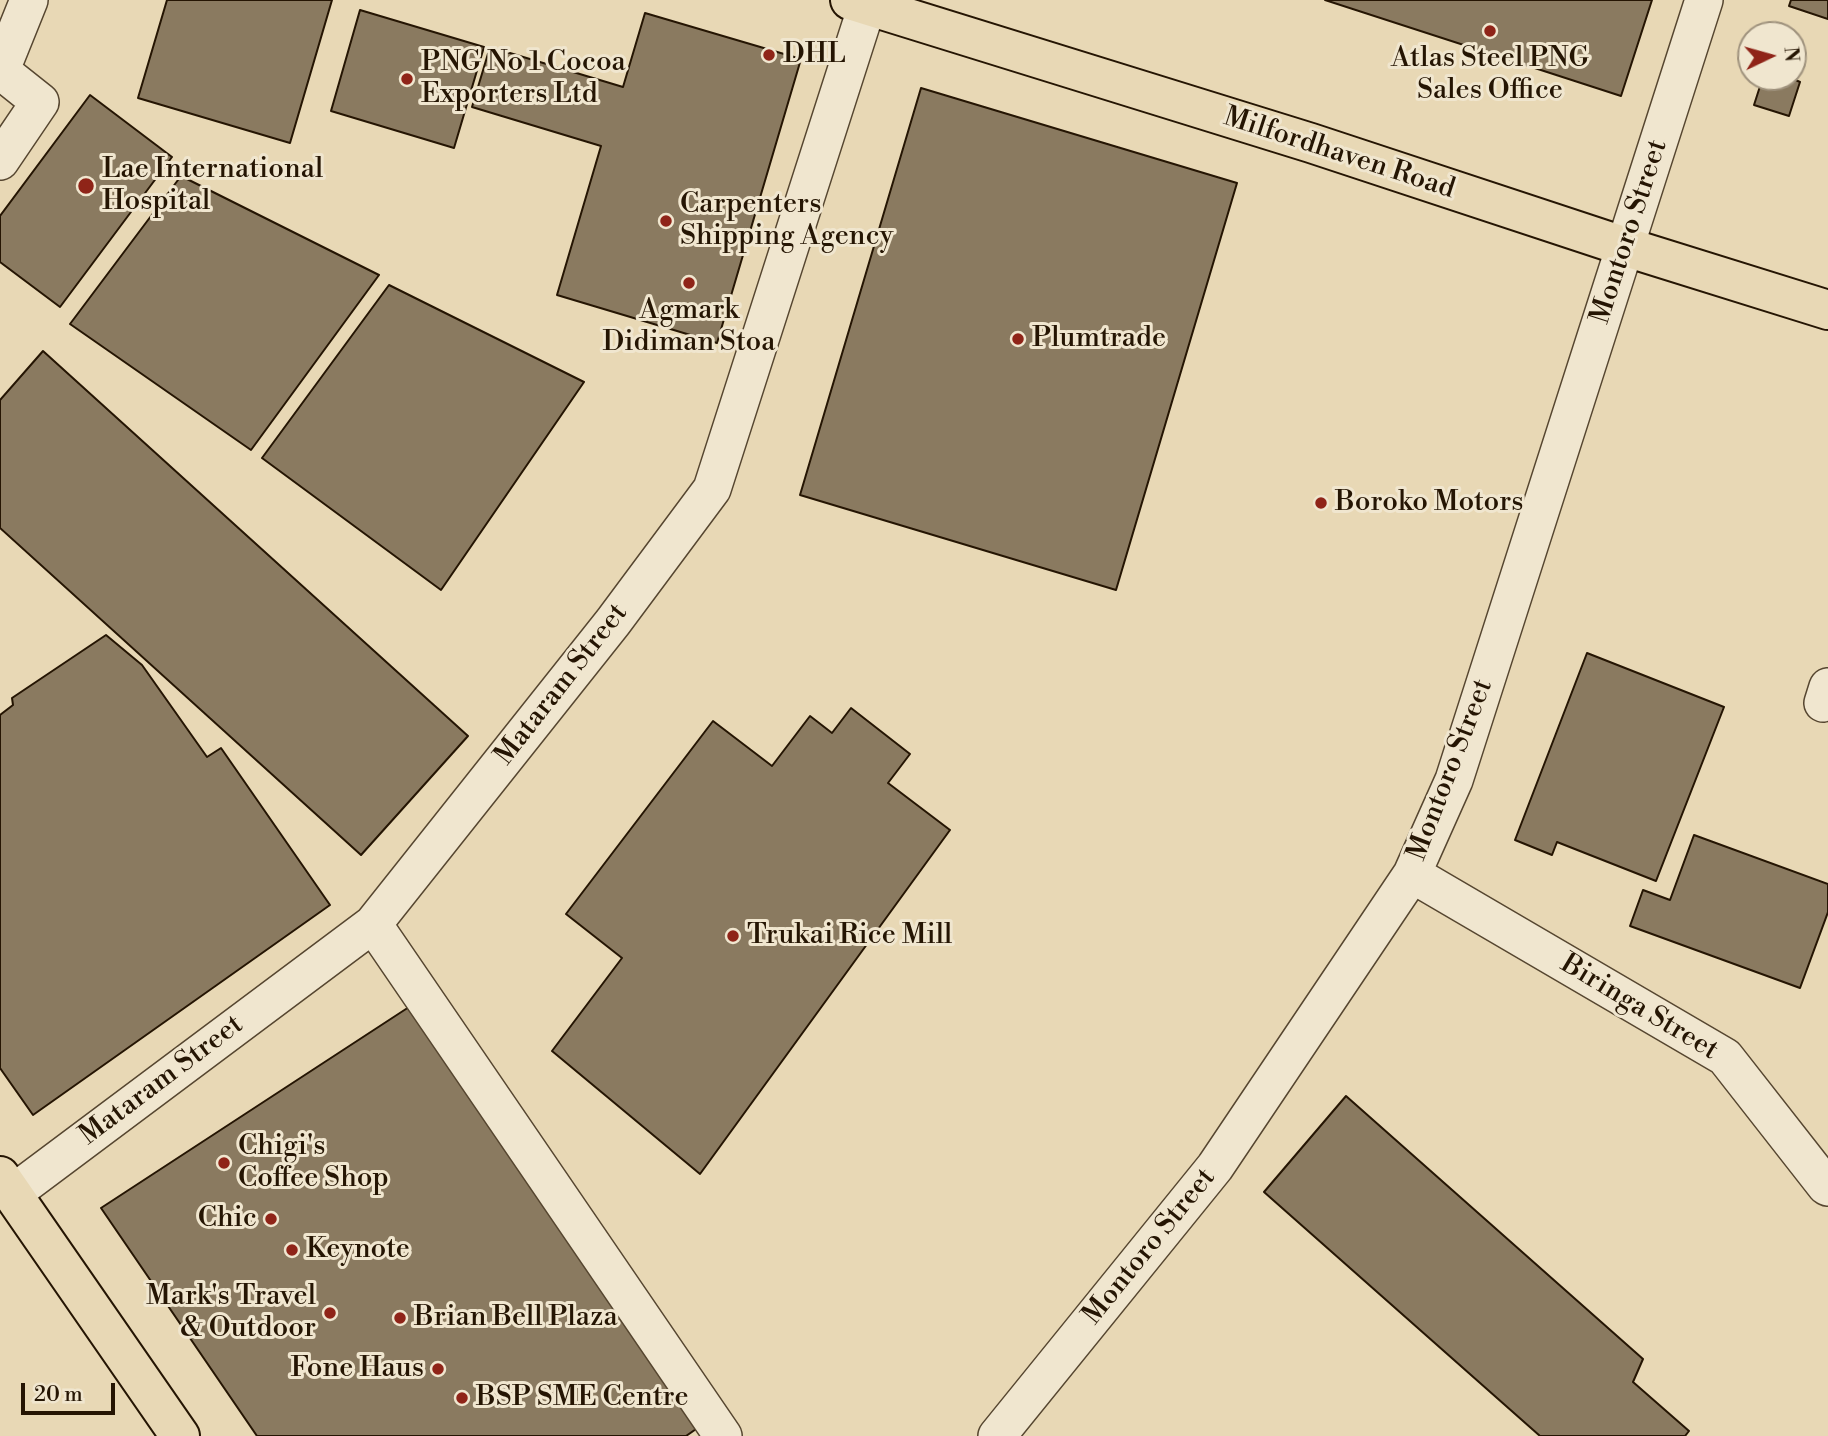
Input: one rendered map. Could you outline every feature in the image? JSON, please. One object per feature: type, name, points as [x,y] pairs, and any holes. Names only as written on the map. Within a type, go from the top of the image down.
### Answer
[{"type":"main road","name":"Milfordhaven Road","points":[[859,3],[1311,143],[1626,247],[1828,310]]},
{"type":"main road","points":[[6,1185],[180,1436]]},
{"type":"street","points":[[0,161],[40,102],[0,72],[29,0]]},
{"type":"street","name":"Montoro Street","points":[[997,1436],[1215,1167],[1412,874],[1454,780],[1704,0]]},
{"type":"street","name":"Mataram Street","points":[[6,1185],[373,924],[613,622],[712,489],[859,3]]},
{"type":"street","name":"Biringa Street","points":[[1412,874],[1725,1057],[1828,1187]]},
{"type":"street","points":[[373,924],[723,1436]]},
{"type":"building","points":[[167,0],[332,0],[290,143],[138,98]]},
{"type":"building","points":[[1325,0],[1652,0],[1621,96]]},
{"type":"building","points":[[1791,0],[1828,0],[1828,19],[1789,6]]},
{"type":"building","name":"PNG No 1 Cocoa Exporters Ltd","points":[[360,10],[484,47],[454,148],[331,111]]},
{"type":"building","name":"Carpenters Shipping Agency","points":[[645,13],[801,59],[717,343],[557,295],[601,146],[472,107],[490,47],[623,87]]},
{"type":"building","name":"Plumtrade","points":[[921,88],[1237,183],[1116,590],[800,495]]},
{"type":"building","points":[[1758,91],[1797,91],[1789,116],[1754,105]]},
{"type":"building","name":"Lae International Hospital","points":[[90,95],[172,157],[60,307],[0,262],[0,216]]},
{"type":"building","points":[[181,176],[379,275],[251,450],[70,324]]},
{"type":"building","points":[[389,285],[584,382],[441,590],[262,458]]},
{"type":"building","points":[[43,351],[468,736],[361,855],[0,528],[0,400]]},
{"type":"building","points":[[106,635],[142,665],[207,757],[221,748],[330,905],[33,1115],[0,1068],[0,715],[13,705],[12,698]]},
{"type":"building","points":[[1587,653],[1724,707],[1656,881],[1557,842],[1552,855],[1515,840]]},
{"type":"building","name":"Trukai Rice Mill","points":[[851,708],[910,754],[888,783],[950,830],[700,1174],[552,1051],[622,958],[566,914],[713,721],[772,766],[810,716],[832,733]]},
{"type":"building","points":[[1694,835],[1828,884],[1828,912],[1800,988],[1630,926],[1643,890],[1670,900]]},
{"type":"building","name":"Brian Bell Plaza","points":[[409,1007],[699,1427],[686,1436],[257,1436],[101,1208]]},
{"type":"building","points":[[1346,1096],[1643,1359],[1633,1382],[1689,1431],[1685,1436],[1540,1436],[1264,1192]]},
{"type":"place","name":"Atlas Steel PNG Sales Office","points":[[1490,31]]},
{"type":"place","name":"DHL","points":[[769,55]]},
{"type":"place","name":"PNG No 1 Cocoa Exporters Ltd","points":[[407,79]]},
{"type":"place","name":"Lae International Hospital","points":[[86,186]]},
{"type":"place","name":"Carpenters Shipping Agency","points":[[666,221]]},
{"type":"place","name":"Agmark Didiman Stoa","points":[[689,283]]},
{"type":"place","name":"Plumtrade","points":[[1018,339]]},
{"type":"place","name":"Boroko Motors","points":[[1321,503]]},
{"type":"place","name":"Trukai Rice Mill","points":[[733,936]]},
{"type":"place","name":"Chigi's Coffee Shop","points":[[224,1163]]},
{"type":"place","name":"Chic","points":[[271,1219]]},
{"type":"place","name":"Keynote","points":[[292,1250]]},
{"type":"place","name":"Mark's Travel & Outdoor","points":[[330,1313]]},
{"type":"place","name":"Brian Bell Plaza","points":[[400,1318]]},
{"type":"place","name":"Fone Haus","points":[[438,1369]]},
{"type":"place","name":"BSP SME Centre","points":[[462,1398]]}]
